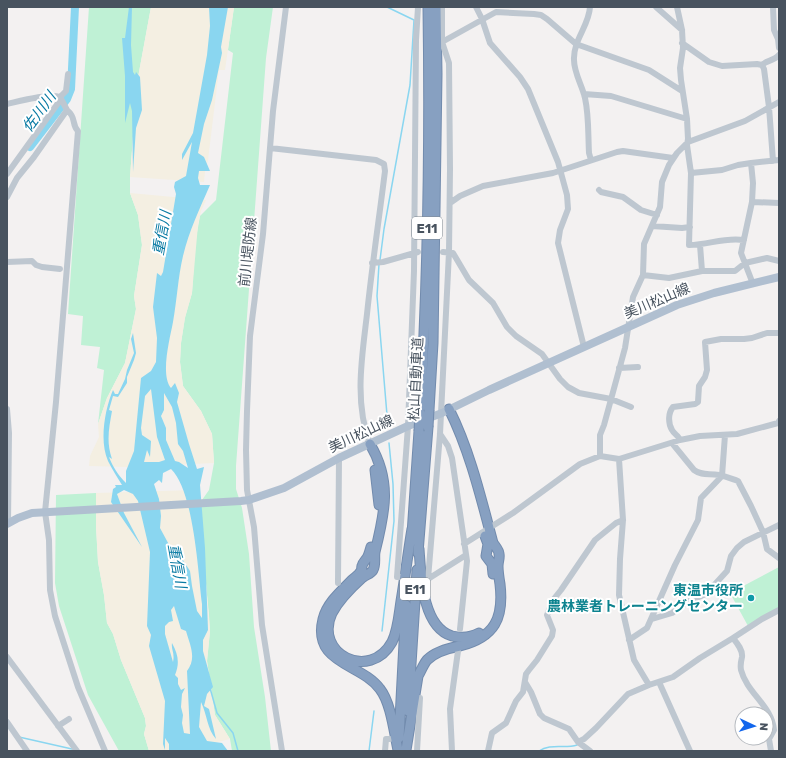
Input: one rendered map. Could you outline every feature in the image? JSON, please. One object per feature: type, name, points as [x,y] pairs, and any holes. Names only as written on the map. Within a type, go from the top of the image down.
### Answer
[{"type":"highway","name":"松山自動車道","points":[[402,750],[428,427],[424,411],[428,213],[428,7]]},
{"type":"highway","name":"松山自動車道","points":[[402,750],[404,626],[419,431],[424,411],[433,343],[437,50],[436,7]]},
{"type":"highway","points":[[402,750],[418,676],[422,667],[433,655],[479,640],[492,629],[499,615],[501,596],[498,565],[500,555],[499,551],[486,529],[445,411]]},
{"type":"highway","points":[[370,444],[378,457],[383,475],[385,491],[383,519],[374,557],[375,568],[372,572],[361,579],[338,605],[330,618],[330,641],[338,653],[345,658],[360,662],[374,660],[387,650],[392,641],[398,620],[412,529]]},
{"type":"highway","points":[[370,444],[377,476],[379,509],[368,558],[362,566],[362,571],[338,594],[328,607],[323,619],[322,634],[324,642],[332,655],[368,678],[380,689],[389,708],[402,750]]},
{"type":"highway","points":[[419,549],[426,605],[435,623],[440,630],[456,637],[465,638],[474,636],[483,631],[488,625],[495,607],[492,564],[486,556],[488,544],[486,529]]},
{"type":"main road","name":"美川松山線","points":[[8,523],[32,513],[245,501],[284,488],[339,458],[408,426],[445,411],[584,347],[697,298],[779,277]]},
{"type":"street","name":"前川堤防線","points":[[282,751],[262,625],[254,527],[245,501],[247,486],[246,450],[250,336],[262,234],[273,110],[286,7]]},
{"type":"street","points":[[402,577],[397,577],[408,426],[416,252],[416,40],[418,7]]},
{"type":"street","points":[[442,7],[442,42],[449,63],[450,203],[446,252],[445,411],[440,434],[427,579],[466,555]]},
{"type":"street","points":[[476,7],[482,19],[490,43],[520,77],[528,89],[560,170],[567,196],[568,209],[560,230],[558,244],[584,347]]},
{"type":"street","points":[[590,7],[587,19],[576,44],[574,52],[574,68],[584,94],[589,153],[591,160]]},
{"type":"street","points":[[656,7],[682,30]]},
{"type":"street","points":[[677,7],[682,30],[680,68],[687,119],[691,173],[689,245],[700,245],[727,238],[744,240]]},
{"type":"street","points":[[773,7],[774,30],[778,39],[779,48]]},
{"type":"street","points":[[442,42],[492,13],[499,12],[541,15],[576,44],[649,70],[682,91]]},
{"type":"street","points":[[682,43],[709,62],[722,66],[758,64],[762,66],[764,69],[776,160],[738,165],[722,170],[691,173]]},
{"type":"street","points":[[762,66],[765,62],[779,56]]},
{"type":"street","points":[[7,174],[61,99],[66,90],[68,74]]},
{"type":"street","points":[[584,94],[611,96],[687,119]]},
{"type":"street","points":[[7,104],[33,98],[57,96],[61,99],[66,109],[73,116],[74,126],[78,131],[47,512],[49,540],[48,571],[55,616],[78,687],[105,751]]},
{"type":"street","points":[[600,456],[600,435],[625,348],[634,297],[643,275],[644,244],[657,215],[661,200],[663,176],[673,158],[688,142],[745,121],[779,102]]},
{"type":"street","points":[[7,197],[17,178],[34,157],[66,109]]},
{"type":"street","points":[[270,148],[376,160],[384,164],[386,171],[378,263],[360,386],[362,418],[370,444]]},
{"type":"street","points":[[450,203],[460,196],[483,186],[553,173],[624,151],[673,158]]},
{"type":"street","points":[[751,164],[753,183],[752,202],[741,253],[753,284]]},
{"type":"street","points":[[599,190],[601,192],[623,197],[641,210],[657,215]]},
{"type":"street","points":[[752,202],[779,203]]},
{"type":"street","points":[[652,226],[682,228],[690,227]]},
{"type":"street","points":[[700,245],[702,271]]},
{"type":"street","points":[[378,263],[416,252]]},
{"type":"street","points":[[446,252],[453,253],[469,280],[493,303],[508,327],[516,336],[542,354],[560,379],[574,391],[611,399],[631,407]]},
{"type":"street","points":[[643,275],[669,278],[702,271],[735,271],[745,263],[767,258],[779,261]]},
{"type":"street","points":[[7,262],[32,261],[36,265],[42,267],[60,269]]},
{"type":"street","points":[[680,440],[679,436],[671,429],[669,413],[673,407],[695,404],[698,402],[699,386],[705,378],[707,370],[705,342],[720,339],[744,339],[767,333],[779,333]]},
{"type":"street","points":[[619,368],[638,367]]},
{"type":"street","points":[[7,409],[8,523]]},
{"type":"street","points":[[464,544],[555,483],[570,470],[580,464],[600,456],[620,459],[680,440],[700,436],[737,434],[779,422]]},
{"type":"street","points":[[440,434],[448,446],[452,458],[467,561],[460,629]]},
{"type":"street","points":[[629,640],[647,628],[675,565],[698,520],[701,498],[722,476],[725,435]]},
{"type":"street","points":[[672,443],[698,473],[703,475],[717,474],[738,481],[763,532],[767,549],[779,558]]},
{"type":"street","points":[[338,583],[339,458]]},
{"type":"street","points":[[620,459],[623,520],[619,595],[634,660],[649,685]]},
{"type":"street","points":[[488,751],[492,733],[506,723],[516,702],[523,692],[529,670],[552,636],[553,630],[547,615],[553,600],[595,540],[616,523],[623,520]]},
{"type":"street","points":[[652,619],[672,614],[689,601],[706,594],[727,571],[733,552],[744,542],[779,525]]},
{"type":"street","points":[[578,742],[584,739],[596,728],[628,694],[673,677],[700,658],[779,610]]},
{"type":"street","points":[[733,638],[740,648],[742,655],[740,668],[752,692],[771,716],[774,730],[769,739],[771,751]]},
{"type":"street","points":[[452,751],[450,709],[458,651]]},
{"type":"street","points":[[7,657],[77,751]]},
{"type":"street","points":[[525,682],[540,714],[544,718],[569,729],[578,742],[590,751]]},
{"type":"street","points":[[659,682],[690,751]]},
{"type":"street","points":[[417,751],[415,740],[420,698]]},
{"type":"street","points":[[58,726],[69,719]]},
{"type":"street","points":[[7,722],[27,751]]},
{"type":"street","points":[[385,751],[386,739],[390,740]]},
{"type":"green space","points":[[89,7],[151,7],[137,83],[130,177],[130,193],[138,215],[142,245],[134,296],[136,309],[125,363],[107,398],[98,424],[104,370],[97,368],[100,347],[81,345],[83,316],[68,314]]},
{"type":"green space","points":[[234,7],[273,7],[266,58],[236,466],[236,489],[242,508],[249,554],[254,627],[265,697],[271,751],[232,751],[230,739],[215,715],[207,661],[210,631],[205,574],[195,510],[209,490],[214,463],[212,434],[201,411],[183,386],[180,362],[185,317],[192,293],[195,244],[200,216],[216,200],[233,53],[228,50]]},
{"type":"green space","points":[[96,493],[98,562],[107,623],[113,634],[121,660],[145,718],[146,726],[144,734],[149,751],[119,751],[88,695],[59,606],[55,583],[56,495]]},
{"type":"green space","points":[[779,567],[779,609],[748,626],[730,593]]},
{"type":"sand","points":[[151,7],[234,7],[225,70],[219,70],[204,182],[130,177],[137,83]]},
{"type":"sand","points":[[130,193],[206,200],[201,211],[198,225],[192,293],[185,318],[180,362],[183,386],[201,411],[212,434],[214,463],[127,467],[89,466],[90,456],[99,437],[98,424],[107,398],[125,363],[136,309],[134,296],[142,245],[138,215]]},
{"type":"sand","points":[[195,490],[205,571],[210,631],[207,661],[215,715],[230,739],[181,751],[149,751],[144,734],[146,726],[145,718],[121,660],[113,634],[107,623],[98,562],[96,493]]},
{"type":"water","points":[[129,7],[132,7],[131,45],[133,72],[135,75],[136,72],[140,77],[142,110],[136,128],[133,172],[132,111],[130,103],[125,123],[125,76],[122,38],[125,38]]},
{"type":"water","name":"重信川","points":[[209,7],[228,7],[221,47],[222,53],[212,100],[204,124],[198,153],[204,157],[210,171],[199,171],[198,178],[200,185],[210,185],[185,247],[168,346],[166,374],[171,388],[175,383],[179,393],[177,402],[197,469],[204,467],[200,485],[205,548],[208,630],[203,640],[203,651],[213,687],[207,694],[204,706],[209,709],[216,739],[211,731],[201,702],[199,727],[207,741],[222,743],[228,751],[169,751],[169,744],[165,738],[165,750],[163,744],[165,701],[149,646],[151,635],[147,626],[150,552],[138,501],[133,494],[124,490],[117,494],[124,513],[142,547],[111,502],[113,489],[116,487],[115,485],[122,485],[105,453],[104,425],[113,390],[115,394],[118,394],[134,353],[131,339],[133,333],[136,353],[127,377],[127,383],[118,397],[113,396],[109,410],[112,411],[109,429],[109,447],[112,459],[109,457],[116,471],[126,483],[126,471],[134,451],[141,378],[151,371],[156,362],[157,338],[153,307],[157,273],[161,276],[163,272],[176,194],[174,187],[175,182],[186,176],[192,142],[182,160],[182,154],[193,133],[207,55],[210,26]],"holes":[[[151,389],[157,437],[165,460],[159,462],[144,462],[147,450],[150,457],[151,441],[142,435],[141,428],[145,396]],[[164,393],[172,407],[176,423],[178,444],[183,451],[188,468],[175,461],[166,440],[166,428],[161,416],[164,410]],[[171,469],[179,480],[190,513],[194,533],[202,604],[202,618],[197,611],[190,571],[179,554],[173,552],[160,528],[161,516],[159,499],[154,484],[159,480],[162,483],[163,473]],[[174,606],[181,629],[186,631],[192,651],[192,661],[187,671],[190,734],[184,733],[182,723],[182,694],[185,688],[181,690],[178,684],[178,678],[175,675],[178,663],[177,655],[172,643],[174,656],[173,662],[165,634],[165,626],[169,622],[173,621],[171,610]]]},
{"type":"waterway","name":"佐川川","points":[[30,147],[67,99],[71,89],[75,7]]},
{"type":"waterway","points":[[380,260],[384,229],[410,85],[414,20],[387,7]]},
{"type":"waterway","points":[[379,264],[377,296],[388,427]]},
{"type":"waterway","points":[[382,631],[394,521],[393,484],[389,443]]},
{"type":"waterway","points":[[210,688],[217,713],[233,733],[238,751]]},
{"type":"waterway","points":[[369,751],[374,711]]},
{"type":"waterway","points":[[19,737],[72,749]]},
{"type":"waterway","points":[[539,751],[548,747],[577,745]]},
{"type":"place","name":"東温市役所 農林業者トレーニングセンター","points":[[751,598]]}]
